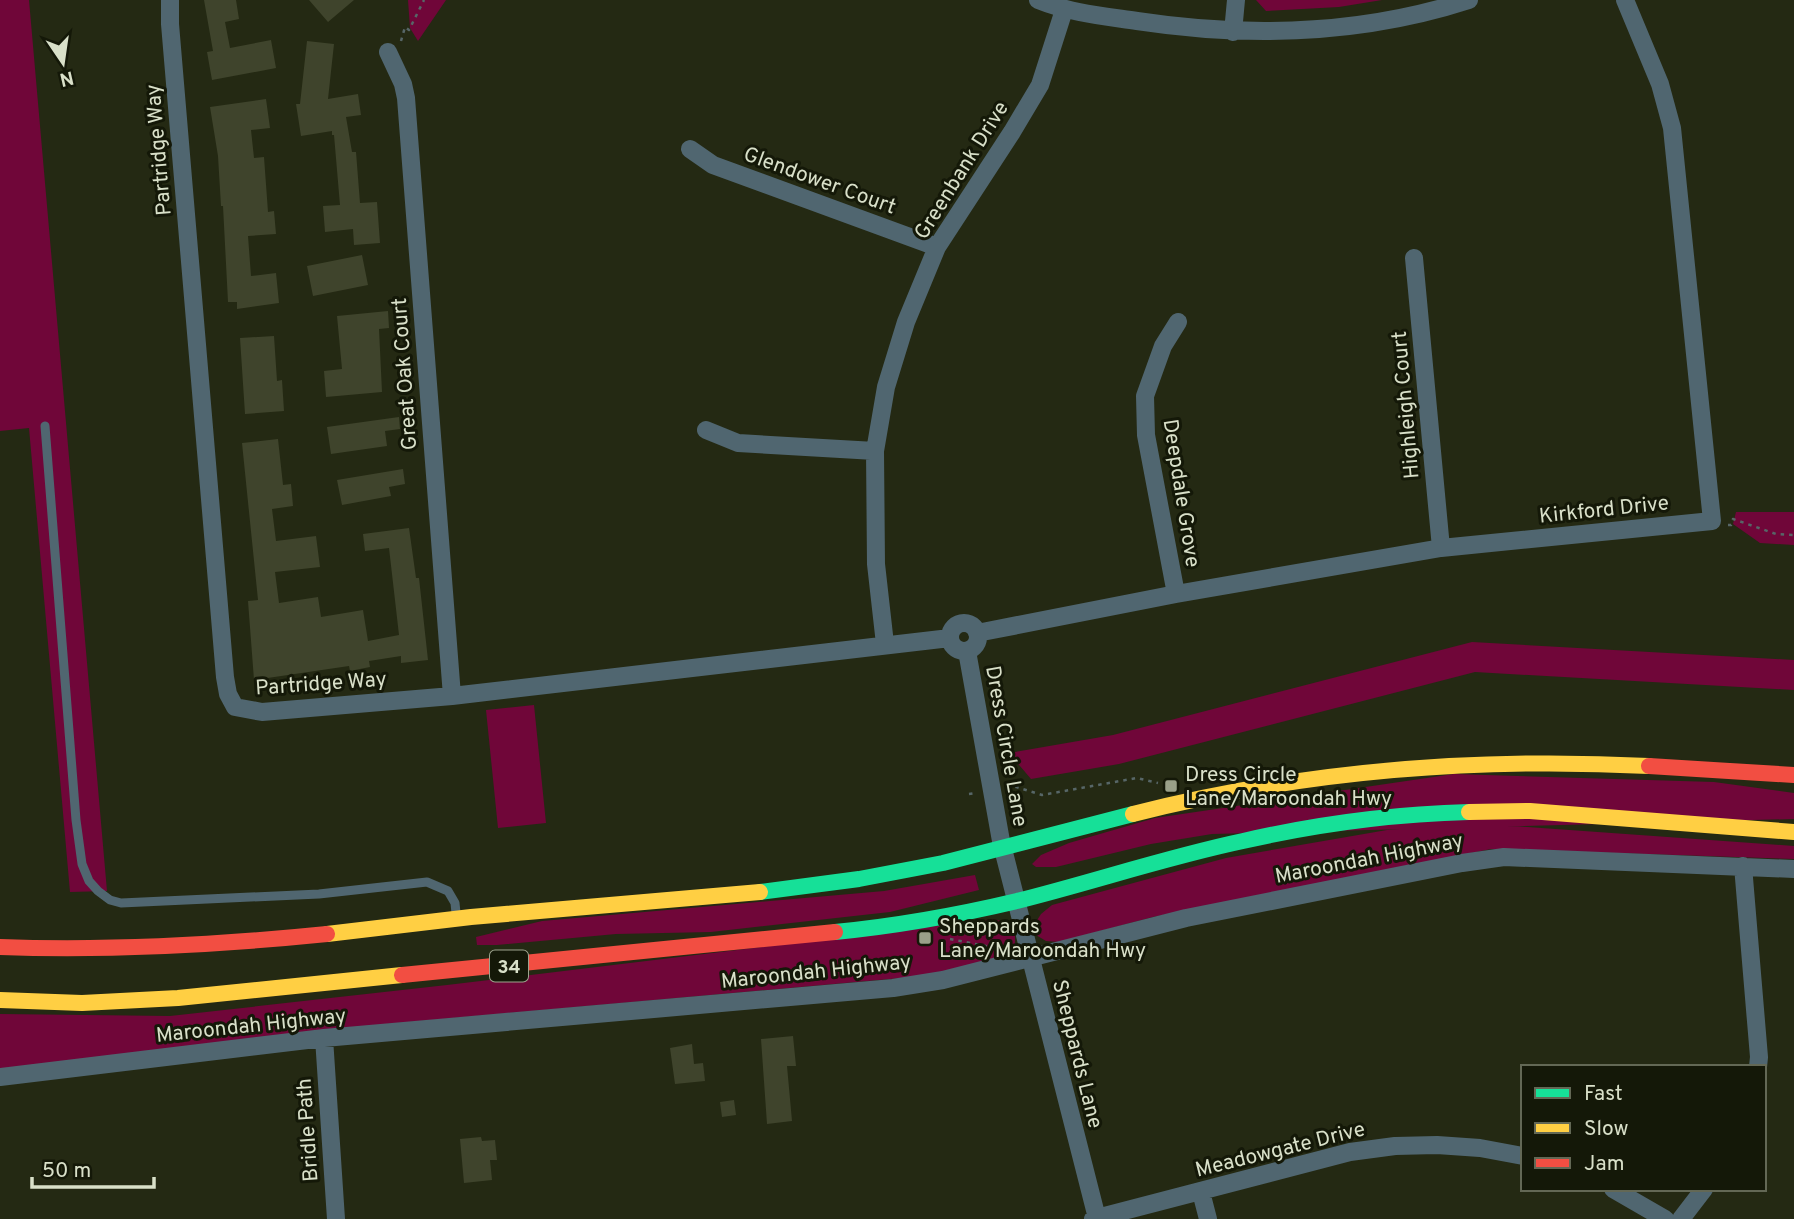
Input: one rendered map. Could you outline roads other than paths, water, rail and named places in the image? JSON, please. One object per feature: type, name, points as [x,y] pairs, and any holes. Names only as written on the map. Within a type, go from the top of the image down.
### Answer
[{"type":"highway","points":[[0,947],[120,948],[457,925],[821,883],[913,869],[1003,849],[1234,791],[1433,765],[1506,762],[1585,764],[1794,775]]},
{"type":"highway","name":"Maroondah Highway","points":[[0,1000],[82,1003],[178,998],[460,965],[884,927],[1016,901],[1241,841],[1301,829],[1381,818],[1438,813],[1530,811],[1794,832]]},
{"type":"street","name":"Partridge Way","points":[[170,0],[228,694],[235,707],[262,712],[452,696],[950,638]]},
{"type":"street","points":[[1038,0],[1064,10],[1206,31],[1233,32],[1289,32],[1356,26],[1441,9],[1469,0]]},
{"type":"street","points":[[1233,32],[1236,0]]},
{"type":"street","name":"Kirkford Drive","points":[[977,633],[1176,594],[1441,548],[1712,521],[1672,128],[1660,84],[1625,0]]},
{"type":"street","name":"Greenbank Drive","points":[[885,644],[876,564],[875,451],[886,387],[906,322],[937,247],[1040,85],[1064,10]]},
{"type":"street","name":"Great Oak Court","points":[[388,52],[403,84],[406,98],[452,696]]},
{"type":"street","name":"Glendower Court","points":[[690,149],[713,165],[937,247]]},
{"type":"street","name":"Highleigh Court","points":[[1414,258],[1441,548]]},
{"type":"street","name":"Deepdale Grove","points":[[1176,594],[1146,435],[1145,396],[1163,346],[1178,322]]},
{"type":"street","points":[[706,430],[738,443],[875,451]]},
{"type":"street","points":[[959,624],[972,626],[977,633],[977,642],[967,651],[955,649],[950,638],[952,629],[959,624]]},
{"type":"street","name":"Dress Circle Lane","points":[[967,651],[1003,849],[1016,901]]},
{"type":"street","name":"Maroondah Highway","points":[[0,1077],[324,1038],[892,988],[943,980],[1186,918],[1504,856],[1794,869]]},
{"type":"street","points":[[1743,866],[1758,1065]]},
{"type":"street","name":"Sheppards Lane","points":[[1016,901],[1095,1218]]},
{"type":"street","name":"Bridle Path","points":[[324,1038],[336,1219]]},
{"type":"street","name":"Meadowgate Drive","points":[[1095,1218],[1350,1152],[1395,1146],[1437,1145],[1480,1148],[1521,1156]]},
{"type":"street","points":[[1616,1191],[1665,1219]]},
{"type":"street","points":[[1681,1219],[1702,1191]]},
{"type":"street","points":[[1201,1192],[1208,1219]]},
{"type":"lane","points":[[45,426],[76,820],[82,863],[89,881],[110,900],[121,904],[319,894],[427,882],[448,891],[455,903],[457,925]]},
{"type":"place","name":"Dress Circle Lane/Maroondah Hwy","points":[[1171,786]]},
{"type":"place","name":"Sheppards Lane/Maroondah Hwy","points":[[925,938]]}]
